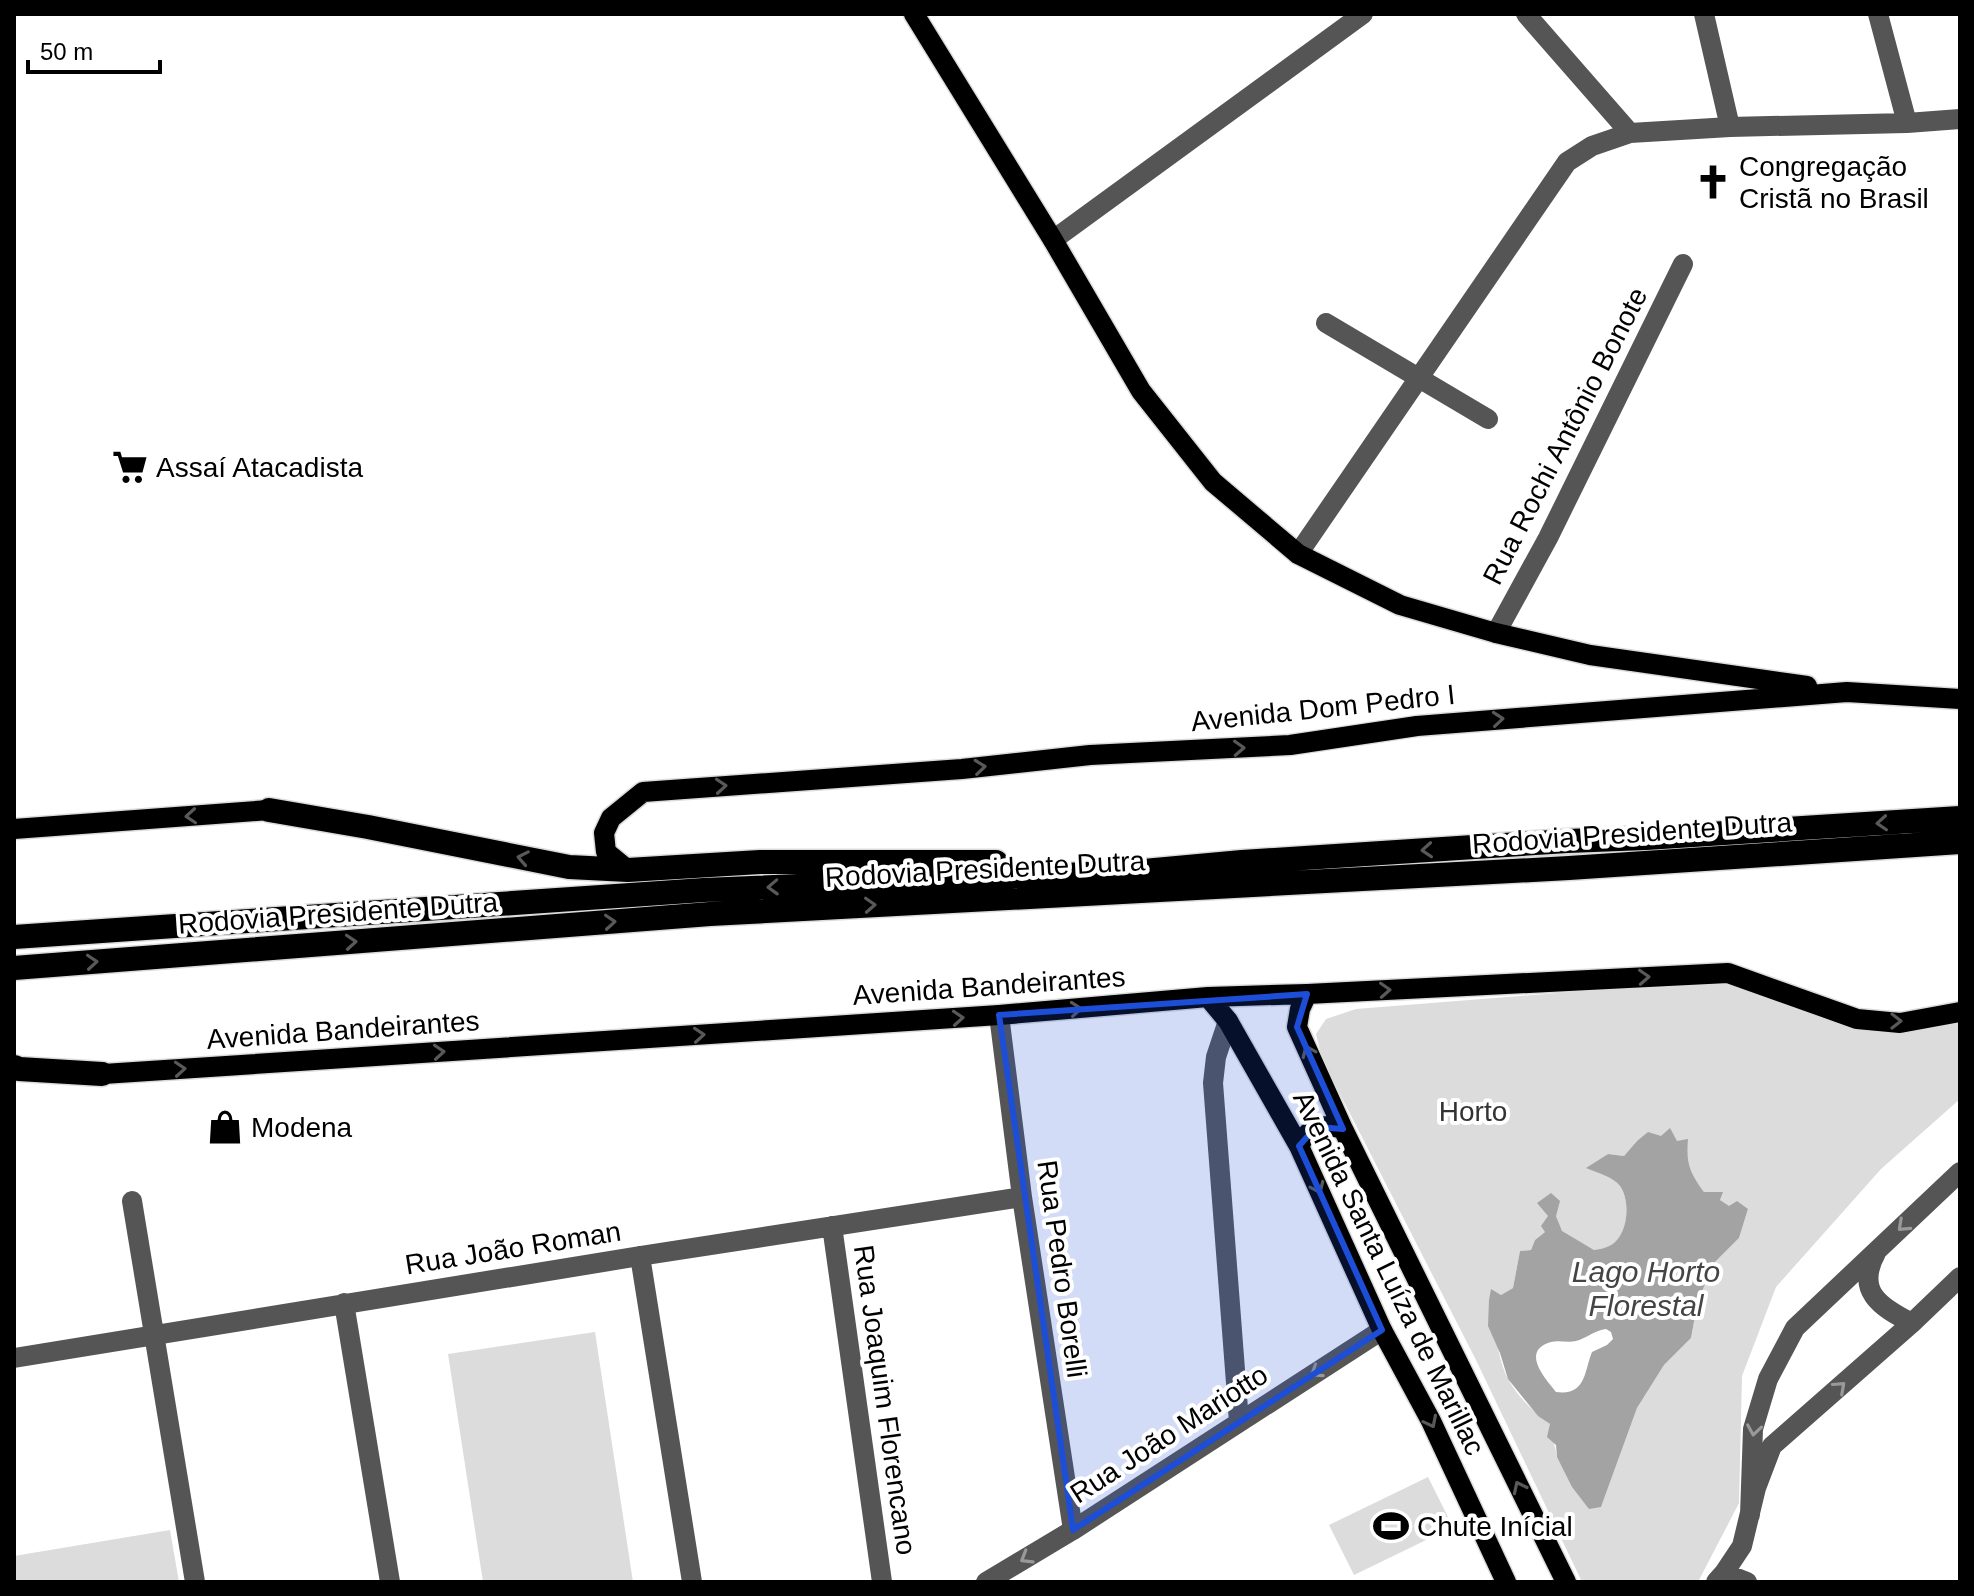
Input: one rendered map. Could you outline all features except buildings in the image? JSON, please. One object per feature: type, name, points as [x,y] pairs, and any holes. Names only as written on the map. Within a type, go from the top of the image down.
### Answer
[{"type":"highway","points":[[269,810],[569,867],[628,870],[760,862],[1242,862]]},
{"type":"highway","name":"Rodovia Presidente Dutra","points":[[14,937],[704,890],[1133,872],[1242,862],[1960,818]]},
{"type":"highway","name":"Rodovia Presidente Dutra","points":[[14,968],[710,914],[1553,869],[1960,842]]},
{"type":"highway","points":[[14,1067],[102,1074]]},
{"type":"main road","points":[[914,14],[1053,240],[1141,391],[1213,482],[1298,554],[1400,605],[1496,633],[1590,655],[1847,692]]},
{"type":"main road","name":"Avenida Dom Pedro I","points":[[628,870],[606,852],[604,833],[611,818],[643,792],[962,769],[1090,755],[1290,745],[1417,726],[1847,692],[1960,699]]},
{"type":"main road","points":[[14,829],[269,810]]},
{"type":"main road","name":"Avenida Bandeirantes","points":[[14,1082],[999,1015],[1208,997],[1728,973],[1857,1019],[1900,1023],[1960,1012]]},
{"type":"main road","name":"Avenida Santa Luíza de Marillac","points":[[1307,994],[1297,1027],[1343,1129],[1566,1582]]},
{"type":"main road","name":"Avenida Santa Luíza de Marillac","points":[[1208,997],[1228,1021],[1299,1146],[1382,1330],[1431,1421],[1506,1582]]},
{"type":"main road","points":[[1299,1146],[1316,1127],[1329,1125],[1343,1129]]},
{"type":"street","points":[[1053,240],[1363,14]]},
{"type":"street","points":[[1704,14],[1730,127]]},
{"type":"street","points":[[1878,14],[1907,123]]},
{"type":"street","points":[[1527,15],[1630,133]]},
{"type":"street","points":[[1298,554],[1567,162],[1592,146],[1630,133],[1960,119]]},
{"type":"street","name":"Rua Rochi Antônio Bonote","points":[[1496,633],[1548,538],[1683,264]]},
{"type":"street","points":[[1326,323],[1488,419]]},
{"type":"street","name":"Rua Pedro Borelli","points":[[999,1015],[1022,1197],[1073,1530]]},
{"type":"street","points":[[1228,1021],[1216,1057],[1213,1083],[1239,1422]]},
{"type":"street","points":[[1750,1515],[1753,1429],[1768,1379],[1795,1328],[1960,1172]]},
{"type":"street","name":"Rua João Roman","points":[[14,1358],[1022,1197]]},
{"type":"street","points":[[132,1201],[195,1582]]},
{"type":"street","name":"Rua Joaquim Florencano","points":[[832,1226],[882,1582]]},
{"type":"street","points":[[1878,1249],[1868,1268],[1871,1294],[1886,1310],[1912,1323]]},
{"type":"street","points":[[640,1256],[692,1582]]},
{"type":"street","points":[[1747,1582],[1720,1578],[1742,1546],[1756,1488],[1772,1446],[1960,1277]]},
{"type":"street","points":[[344,1303],[390,1582]]},
{"type":"street","name":"Rua João Mariotto","points":[[986,1582],[1073,1530],[1382,1330]]},
{"type":"highlighted area","points":[[1307,994],[1297,1027],[1343,1129],[1316,1127],[1299,1146],[1382,1330],[1073,1530],[999,1015]]},
{"type":"green space","name":"Horto","points":[[1724,980],[1761,997],[1865,1026],[1907,1029],[1960,1022],[1960,1099],[1881,1169],[1776,1287],[1742,1376],[1739,1503],[1698,1582],[1582,1582],[1476,1360],[1322,1059],[1316,1034],[1326,1019],[1356,1009]],"holes":[[[1661,1136],[1677,1141],[1693,1178],[1704,1192],[1722,1192],[1720,1200],[1729,1207],[1748,1209],[1739,1238],[1715,1262],[1703,1289],[1691,1338],[1664,1365],[1637,1408],[1601,1507],[1557,1457],[1550,1424],[1526,1403],[1507,1377],[1498,1345],[1492,1290],[1501,1295],[1513,1288],[1520,1251],[1531,1250],[1535,1240],[1545,1232],[1549,1216],[1556,1216],[1562,1232],[1594,1250],[1615,1243],[1625,1222],[1623,1192],[1613,1180],[1587,1168],[1608,1154],[1624,1156],[1637,1141]]]},
{"type":"green space","points":[[595,1332],[633,1582],[483,1582],[448,1354]]},
{"type":"green space","name":"Chute Inícial","points":[[1428,1477],[1453,1527],[1354,1575],[1329,1525]]},
{"type":"green space","points":[[170,1530],[179,1582],[16,1582],[14,1556]]},
{"type":"water","name":"Lago Horto Florestal","points":[[1670,1128],[1677,1141],[1688,1139],[1690,1167],[1704,1192],[1723,1192],[1720,1200],[1729,1206],[1737,1201],[1748,1209],[1739,1238],[1715,1262],[1703,1289],[1691,1338],[1664,1365],[1637,1408],[1601,1507],[1589,1509],[1572,1487],[1557,1457],[1556,1445],[1547,1437],[1550,1424],[1538,1416],[1508,1379],[1488,1326],[1491,1289],[1501,1295],[1513,1288],[1520,1251],[1531,1250],[1535,1240],[1545,1232],[1541,1226],[1548,1216],[1537,1203],[1551,1193],[1560,1201],[1556,1216],[1562,1231],[1594,1250],[1615,1242],[1621,1235],[1625,1221],[1623,1192],[1613,1180],[1586,1168],[1608,1154],[1624,1156],[1648,1132],[1661,1136]],"holes":[[[1606,1329],[1613,1339],[1592,1352],[1578,1386],[1566,1392],[1556,1392],[1538,1365],[1537,1352],[1542,1346],[1554,1341],[1576,1341]]]},
{"type":"place","name":"Congregação Cristã no Brasil","points":[[1713,182]]},
{"type":"place","name":"Assaí Atacadista","points":[[130,467]]},
{"type":"place","name":"Modena","points":[[225,1127]]},
{"type":"place","name":"Chute Inícial","points":[[1391,1526]]}]
